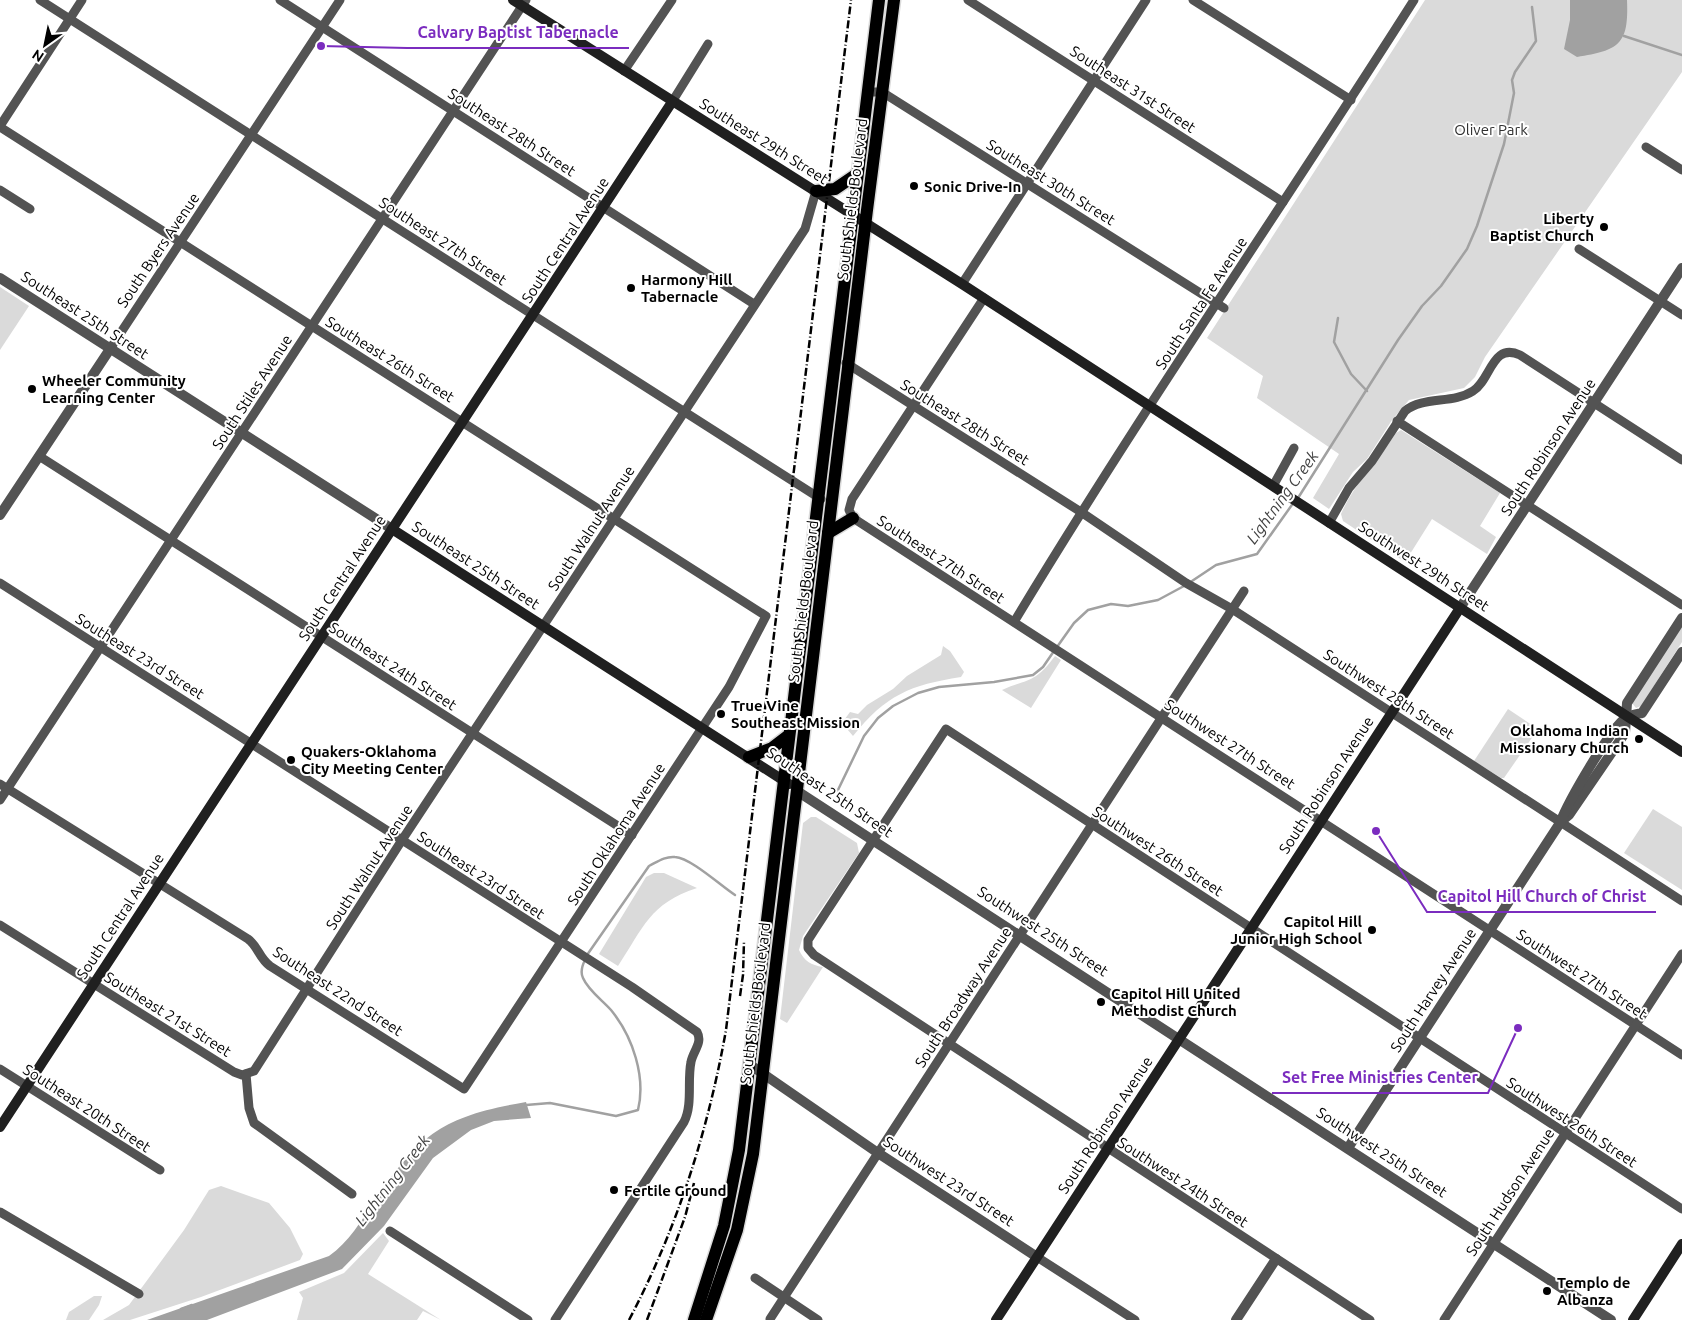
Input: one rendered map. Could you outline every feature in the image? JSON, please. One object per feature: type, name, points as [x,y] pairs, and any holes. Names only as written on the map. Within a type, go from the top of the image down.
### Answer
[{"type":"main road","name":"South Shields Boulevard","points":[[706,1320],[733,1183],[749,1064],[879,0]]},
{"type":"main road","name":"South Shields Boulevard","points":[[694,1320],[713,1286],[737,1230],[747,1187],[763,1074],[865,222],[894,0]]},
{"type":"main road","name":"Southeast 29th Street","points":[[520,2],[672,102],[852,213],[1150,406]]},
{"type":"main road","name":"South Central Avenue","points":[[0,1127],[672,102]]},
{"type":"main road","points":[[816,191],[835,189],[857,174]]},
{"type":"main road","name":"Southwest 29th Street","points":[[1150,406],[1682,752]]},
{"type":"main road","points":[[828,533],[853,518]]},
{"type":"main road","name":"Southeast 25th Street","points":[[392,529],[749,757],[797,791]]},
{"type":"main road","name":"South Robinson Avenue","points":[[996,1320],[1460,608]]},
{"type":"main road","points":[[799,649],[814,650]]},
{"type":"main road","points":[[749,757],[772,748],[789,735]]},
{"type":"main road","points":[[1633,1320],[1682,1244]]},
{"type":"street","name":"Southeast 27th Street","points":[[40,0],[831,505]]},
{"type":"street","points":[[0,127],[82,0]]},
{"type":"street","name":"Southeast 28th Street","points":[[280,0],[754,304]]},
{"type":"street","name":"South Byers Avenue","points":[[0,516],[340,0]]},
{"type":"street","points":[[624,71],[672,0]]},
{"type":"street","name":"Southeast 31st Street","points":[[968,0],[1283,202]]},
{"type":"street","points":[[962,284],[1146,0]]},
{"type":"street","points":[[1193,0],[1351,100]]},
{"type":"street","name":"South Santa Fe Avenue","points":[[1014,622],[1080,512],[1150,406],[1221,306],[1283,202],[1351,100],[1414,0]]},
{"type":"street","name":"South Stiles Avenue","points":[[0,800],[4,786],[100,647],[242,433],[453,111],[520,2]]},
{"type":"street","name":"South Central Avenue","points":[[672,102],[708,44]]},
{"type":"street","points":[[868,92],[882,92]]},
{"type":"street","name":"Southeast 30th Street","points":[[882,92],[1221,306]]},
{"type":"street","name":"Southeast 26th Street","points":[[0,127],[766,616]]},
{"type":"street","points":[[1646,147],[1682,170]]},
{"type":"street","points":[[0,190],[30,209]]},
{"type":"street","name":"South Walnut Avenue","points":[[246,1074],[254,1071],[258,1065],[472,733],[805,229],[816,191]]},
{"type":"street","points":[[1579,249],[1682,315]]},
{"type":"street","name":"South Robinson Avenue","points":[[1460,608],[1682,268]]},
{"type":"street","name":"Southeast 25th Street","points":[[0,278],[392,529]]},
{"type":"street","points":[[853,518],[849,510],[850,502],[984,298]]},
{"type":"street","points":[[1329,523],[1349,488],[1372,461],[1405,411],[1413,406],[1455,398],[1473,391],[1483,382],[1496,358],[1505,353],[1514,352],[1520,355],[1682,460]]},
{"type":"street","name":"Southeast 28th Street","points":[[834,356],[1080,512]]},
{"type":"street","points":[[1397,421],[1682,605]]},
{"type":"street","points":[[1277,489],[1294,448]]},
{"type":"street","name":"Southeast 24th Street","points":[[39,456],[632,835]]},
{"type":"street","name":"Southwest 28th Street","points":[[1080,512],[1186,583],[1232,609],[1682,901]]},
{"type":"street","name":"Southeast 27th Street","points":[[853,518],[1014,622]]},
{"type":"street","name":"Southeast 23rd Street","points":[[0,583],[693,1028],[700,1039],[691,1063],[688,1113],[684,1122],[555,1320]]},
{"type":"street","name":"South Broadway Avenue","points":[[770,1319],[1244,591]]},
{"type":"street","name":"South Oklahoma Avenue","points":[[464,1089],[729,686],[766,616]]},
{"type":"street","name":"South Harvey Avenue","points":[[1348,1148],[1560,823],[1569,815],[1625,733],[1628,716],[1627,703],[1682,618]]},
{"type":"street","name":"Southwest 27th Street","points":[[1014,622],[1162,716],[1682,1055]]},
{"type":"street","points":[[1628,716],[1642,713],[1682,652]]},
{"type":"street","name":"Southwest 26th Street","points":[[874,840],[946,729],[1564,1134],[1682,1209]]},
{"type":"street","name":"Southeast 22nd Street","points":[[4,786],[252,942],[265,963],[464,1089]]},
{"type":"street","name":"Southeast 25th Street","points":[[797,791],[936,879]]},
{"type":"street","name":"Southwest 24th Street","points":[[874,840],[808,940],[808,948],[814,955],[948,1045],[1370,1320]]},
{"type":"street","name":"Southwest 25th Street","points":[[936,879],[1611,1320]]},
{"type":"street","name":"Southeast 21st Street","points":[[0,925],[234,1072],[246,1074]]},
{"type":"street","name":"South Hudson Avenue","points":[[1444,1320],[1682,954]]},
{"type":"street","name":"Southwest 23rd Street","points":[[749,1064],[878,1153],[1135,1320]]},
{"type":"street","name":"Southeast 20th Street","points":[[0,1069],[160,1170]]},
{"type":"street","points":[[246,1074],[251,1117],[257,1127],[352,1194]]},
{"type":"street","points":[[0,1212],[139,1294]]},
{"type":"street","points":[[390,1231],[528,1320]]},
{"type":"street","points":[[1236,1320],[1276,1259]]},
{"type":"street","points":[[755,1278],[818,1320]]},
{"type":"green space","name":"Oliver Park","points":[[1425,0],[1682,0],[1682,72],[1485,357],[1475,377],[1464,388],[1409,400],[1392,420],[1367,459],[1353,472],[1329,509],[1313,498],[1339,454],[1257,398],[1263,376],[1207,338]]},
{"type":"green space","points":[[0,287],[29,306],[0,350]]},
{"type":"green space","points":[[1401,430],[1500,493],[1480,526],[1496,537],[1487,554],[1432,519],[1405,562],[1343,521],[1341,514],[1352,493],[1396,433]]},
{"type":"green space","points":[[1682,625],[1682,642],[1641,706],[1636,708],[1632,703]]},
{"type":"green space","points":[[943,646],[950,651],[964,672],[961,677],[927,684],[900,694],[888,701],[853,736],[842,723],[850,712],[858,714],[867,705],[893,689],[907,676],[941,655]]},
{"type":"green space","points":[[1055,656],[1061,660],[1031,708],[1002,690],[1032,679]]},
{"type":"green space","points":[[1508,709],[1538,729],[1504,778],[1501,778],[1474,761]]},
{"type":"green space","points":[[1653,809],[1682,827],[1682,890],[1624,853]]},
{"type":"green space","points":[[811,817],[816,817],[857,843],[859,853],[803,936],[799,950],[801,954],[808,962],[823,967],[787,1023],[780,1019],[803,823]]},
{"type":"green space","points":[[654,873],[664,873],[697,888],[668,901],[658,909],[649,918],[618,966],[599,954],[646,877]]},
{"type":"green space","points":[[221,1186],[269,1203],[290,1228],[303,1254],[300,1260],[201,1297],[130,1320],[103,1320],[129,1305],[184,1230],[209,1190]]},
{"type":"green space","points":[[383,1233],[389,1241],[368,1274],[441,1320],[423,1311],[417,1320],[297,1320],[303,1298],[299,1292],[344,1273]]},
{"type":"green space","points":[[94,1296],[102,1296],[99,1305],[89,1320],[66,1320],[69,1312]]},
{"type":"water","points":[[1570,0],[1627,0],[1626,27],[1619,43],[1603,51],[1577,57],[1564,49],[1570,20]]},
{"type":"water","name":"Lightning Creek","points":[[526,1102],[531,1118],[494,1121],[471,1130],[433,1158],[384,1226],[342,1269],[207,1320],[147,1320],[329,1256],[349,1238],[391,1177],[407,1158],[437,1131],[455,1121],[475,1114],[498,1107]]},
{"type":"waterway","name":"Lightning Creek","points":[[1298,498],[1398,340],[1422,306],[1441,286],[1467,249],[1477,226],[1504,144],[1514,93],[1512,80],[1515,72],[1536,41],[1532,7]]},
{"type":"waterway","points":[[1624,36],[1682,55]]},
{"type":"waterway","points":[[1338,318],[1334,342],[1351,374],[1367,391]]},
{"type":"waterway","name":"Lightning Creek","points":[[1189,583],[1216,565],[1257,554],[1294,502]]},
{"type":"waterway","name":"Lightning Creek","points":[[1057,647],[1074,623],[1088,610],[1111,604],[1128,606],[1158,600],[1184,586]]},
{"type":"waterway","name":"Lightning Creek","points":[[837,792],[864,736],[878,718],[893,706],[918,693],[939,687],[994,682],[1033,675],[1043,667],[1054,651]]},
{"type":"waterway","name":"Lightning Creek","points":[[587,955],[649,866],[668,857],[675,857],[689,862],[735,895]]},
{"type":"waterway","name":"Lightning Creek","points":[[526,1105],[550,1103],[616,1116],[638,1110],[640,1084],[636,1058],[626,1032],[619,1021],[585,982],[582,976],[582,967],[585,960]]},
{"type":"waterway","name":"Lightning Creek","points":[[181,1309],[192,1305]]},
{"type":"railway","points":[[629,1320],[662,1250],[689,1179],[710,1105],[726,1030],[851,0]]},
{"type":"railway","points":[[740,996],[744,941]]},
{"type":"railway","points":[[647,1320],[685,1217],[694,1183]]},
{"type":"place","name":"Calvary Baptist Tabernacle","points":[[321,46]]},
{"type":"place","name":"Sonic Drive-In","points":[[914,186]]},
{"type":"place","name":"Liberty Baptist Church","points":[[1604,227]]},
{"type":"place","name":"Harmony Hill Tabernacle","points":[[631,288]]},
{"type":"place","name":"Wheeler Community Learning Center","points":[[32,389]]},
{"type":"place","name":"True Vine Southeast Mission","points":[[721,714]]},
{"type":"place","name":"Oklahoma Indian Missionary Church","points":[[1639,739]]},
{"type":"place","name":"Quakers-Oklahoma City Meeting Center","points":[[291,760]]},
{"type":"place","name":"Capitol Hill Church of Christ","points":[[1376,831]]},
{"type":"place","name":"Capitol Hill Junior High School","points":[[1372,930]]},
{"type":"place","name":"Capitol Hill United Methodist Church","points":[[1101,1002]]},
{"type":"place","name":"Set Free Ministries Center","points":[[1518,1028]]},
{"type":"place","name":"Fertile Ground","points":[[614,1190]]},
{"type":"place","name":"Templo de Albanza","points":[[1547,1291]]}]
